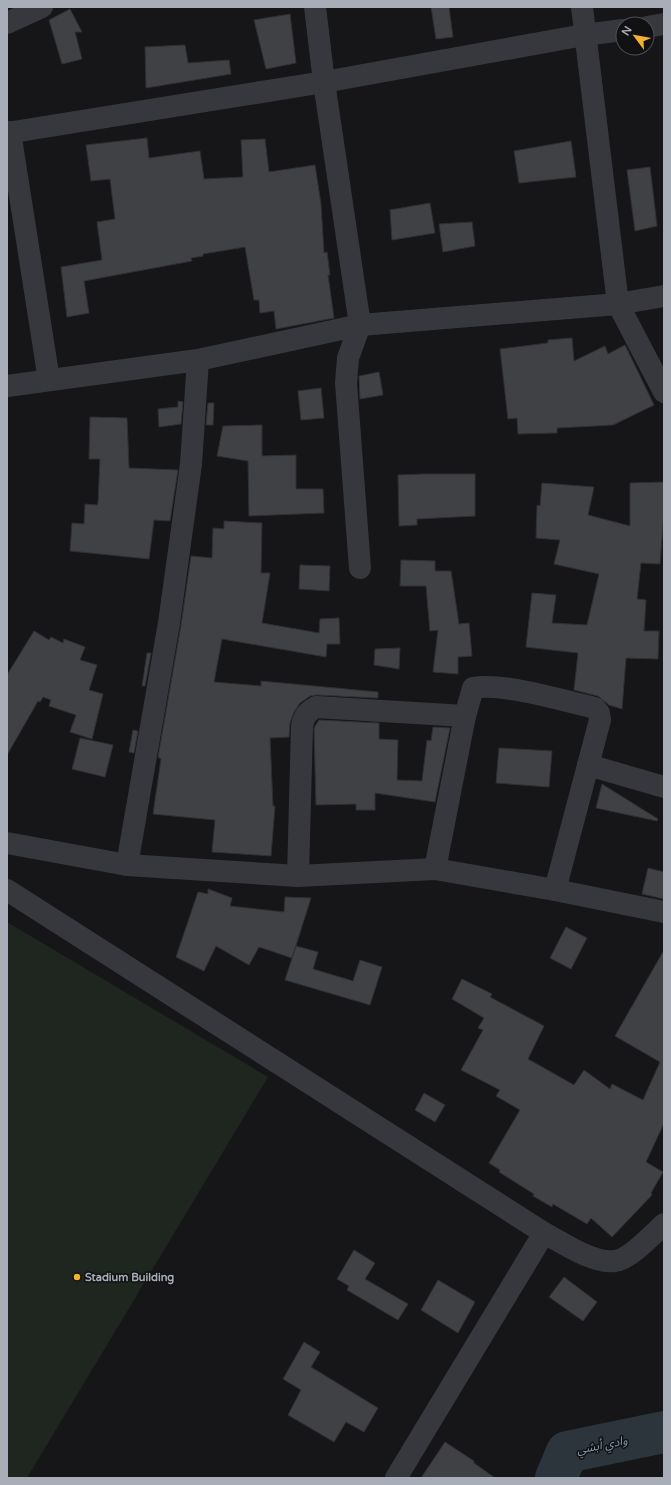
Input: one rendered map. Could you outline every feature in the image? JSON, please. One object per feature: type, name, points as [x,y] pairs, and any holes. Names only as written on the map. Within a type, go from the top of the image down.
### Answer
[{"type":"street","points":[[7,22],[42,7]]},
{"type":"street","points":[[315,7],[324,82],[360,325],[348,358],[346,383],[360,568]]},
{"type":"street","points":[[582,7],[584,35],[618,304],[664,392]]},
{"type":"street","points":[[49,380],[9,132],[324,82],[584,35],[615,31]]},
{"type":"street","points":[[7,386],[198,360],[360,325],[618,304],[664,296]]},
{"type":"street","points":[[127,865],[169,623],[191,464],[198,360]]},
{"type":"street","points":[[435,869],[465,716],[473,688],[480,686],[525,692],[595,708],[599,713],[600,720],[555,890]]},
{"type":"street","points":[[298,876],[302,726],[304,717],[309,711],[316,707],[465,716]]},
{"type":"street","points":[[588,764],[664,787]]},
{"type":"street","points":[[7,843],[127,865],[298,876],[435,869],[555,890],[664,912]]},
{"type":"street","points":[[7,890],[544,1233],[596,1260],[616,1262],[629,1255],[664,1224]]},
{"type":"street","points":[[396,1478],[544,1233]]},
{"type":"shaded area","name":"Stadium Building","points":[[7,922],[268,1077],[27,1478],[7,1478]]},
{"type":"building","points":[[431,7],[449,7],[453,37],[436,39]]},
{"type":"building","points":[[70,9],[82,32],[75,32],[82,59],[62,64],[49,20]]},
{"type":"building","points":[[290,14],[296,63],[266,69],[254,20]]},
{"type":"building","points":[[185,45],[188,63],[229,60],[231,74],[146,88],[145,47]]},
{"type":"building","points":[[147,138],[149,158],[200,151],[204,179],[243,177],[241,140],[265,139],[269,172],[315,165],[321,204],[324,253],[327,252],[330,275],[328,275],[334,318],[276,329],[274,311],[260,313],[259,300],[254,300],[245,247],[203,254],[203,256],[191,258],[192,261],[84,281],[89,313],[67,317],[61,267],[102,260],[97,222],[115,219],[110,179],[91,181],[86,145]]},
{"type":"building","points":[[571,141],[576,177],[519,183],[514,151]]},
{"type":"building","points":[[650,167],[657,226],[635,231],[627,170]]},
{"type":"building","points":[[430,203],[435,233],[392,240],[390,210]]},
{"type":"building","points":[[472,222],[475,246],[443,252],[439,224]]},
{"type":"building","points":[[572,338],[574,361],[605,346],[608,354],[625,345],[654,405],[613,425],[557,428],[557,433],[518,434],[517,418],[508,419],[500,349],[548,343],[548,340]]},
{"type":"building","points":[[379,372],[383,395],[360,399],[359,376]]},
{"type":"building","points":[[321,388],[324,418],[301,420],[298,391]]},
{"type":"building","points":[[178,401],[183,402],[181,424],[159,427],[158,409],[178,407]]},
{"type":"building","points":[[208,403],[214,403],[213,425],[206,425]]},
{"type":"building","points":[[90,417],[127,418],[129,468],[178,470],[170,521],[154,520],[149,559],[70,551],[72,523],[84,524],[85,504],[97,505],[98,503],[100,459],[89,459]]},
{"type":"building","points":[[262,425],[262,456],[296,455],[296,489],[323,489],[324,513],[249,516],[248,461],[217,456],[223,426]]},
{"type":"building","points":[[475,474],[475,516],[417,519],[417,525],[399,526],[398,475]]},
{"type":"building","points":[[664,482],[664,511],[660,564],[641,563],[637,599],[646,600],[644,631],[659,631],[658,659],[626,658],[622,709],[609,705],[598,696],[574,690],[578,653],[526,647],[532,593],[556,595],[552,623],[587,625],[599,574],[554,564],[560,540],[536,538],[537,505],[540,506],[542,483],[594,487],[588,515],[630,526],[630,483]]},
{"type":"building","points":[[224,521],[262,523],[261,573],[270,573],[262,623],[319,633],[320,619],[339,618],[340,644],[327,644],[326,657],[222,639],[214,682],[261,686],[261,681],[378,692],[378,698],[317,695],[310,696],[300,703],[294,712],[290,723],[289,737],[270,738],[273,806],[275,806],[271,856],[212,852],[215,820],[153,814],[161,759],[158,757],[181,625],[191,556],[212,558],[213,528],[224,529]]},
{"type":"building","points":[[401,560],[435,561],[435,571],[451,571],[459,624],[469,623],[472,656],[458,657],[458,674],[433,672],[438,630],[430,631],[426,586],[400,586]]},
{"type":"building","points":[[300,565],[330,566],[329,591],[299,589]]},
{"type":"building","points":[[34,631],[49,640],[51,637],[63,643],[64,639],[85,647],[80,660],[97,665],[89,690],[103,694],[92,739],[70,732],[76,715],[49,706],[51,700],[43,697],[40,702],[38,701],[7,755],[7,675]]},
{"type":"building","points":[[400,648],[399,669],[374,665],[375,649]]},
{"type":"building","points":[[147,653],[151,653],[145,686],[142,686]]},
{"type":"building","points":[[319,720],[379,723],[379,739],[398,740],[397,780],[422,781],[427,740],[431,741],[433,727],[450,728],[435,802],[375,793],[375,810],[356,810],[356,804],[316,805],[314,728]]},
{"type":"building","points":[[133,730],[138,731],[134,753],[129,752]]},
{"type":"building","points":[[80,738],[113,745],[105,777],[72,769]]},
{"type":"building","points":[[499,748],[552,751],[549,787],[496,783]]},
{"type":"building","points":[[602,784],[658,819],[657,821],[596,808]]},
{"type":"building","points":[[648,868],[664,872],[664,899],[642,894]]},
{"type":"building","points":[[208,889],[232,898],[230,906],[284,912],[285,897],[311,898],[292,958],[259,947],[249,965],[216,946],[204,971],[176,957],[198,892],[208,894]]},
{"type":"building","points":[[566,927],[587,938],[571,969],[550,958]]},
{"type":"building","points":[[296,946],[318,952],[313,969],[353,981],[360,960],[382,967],[370,1005],[285,980]]},
{"type":"building","points":[[664,950],[664,1123],[646,1162],[663,1172],[651,1193],[652,1195],[612,1237],[591,1218],[587,1224],[553,1204],[552,1207],[533,1196],[534,1194],[499,1172],[500,1170],[489,1163],[520,1110],[496,1096],[500,1090],[461,1070],[483,1030],[478,1028],[484,1018],[452,999],[462,979],[492,994],[490,997],[544,1026],[528,1059],[574,1085],[584,1070],[610,1089],[612,1084],[643,1100],[660,1062],[615,1036]]},
{"type":"building","points":[[424,1093],[445,1105],[435,1122],[415,1110]]},
{"type":"building","points":[[354,1250],[375,1263],[365,1279],[408,1304],[398,1320],[347,1290],[349,1286],[337,1279]]},
{"type":"building","points":[[564,1277],[597,1302],[583,1321],[549,1297]]},
{"type":"building","points":[[438,1280],[475,1302],[458,1333],[421,1310]]},
{"type":"building","points":[[304,1342],[320,1352],[311,1367],[378,1408],[364,1432],[346,1422],[334,1442],[288,1415],[301,1390],[283,1379]]},
{"type":"building","points":[[445,1442],[474,1461],[474,1463],[495,1478],[421,1478]]},
{"type":"waterway","name":"وادي أبشي","points":[[556,1478],[567,1452],[664,1432]]},
{"type":"place","name":"Stadium Building","points":[[77,1277]]}]
